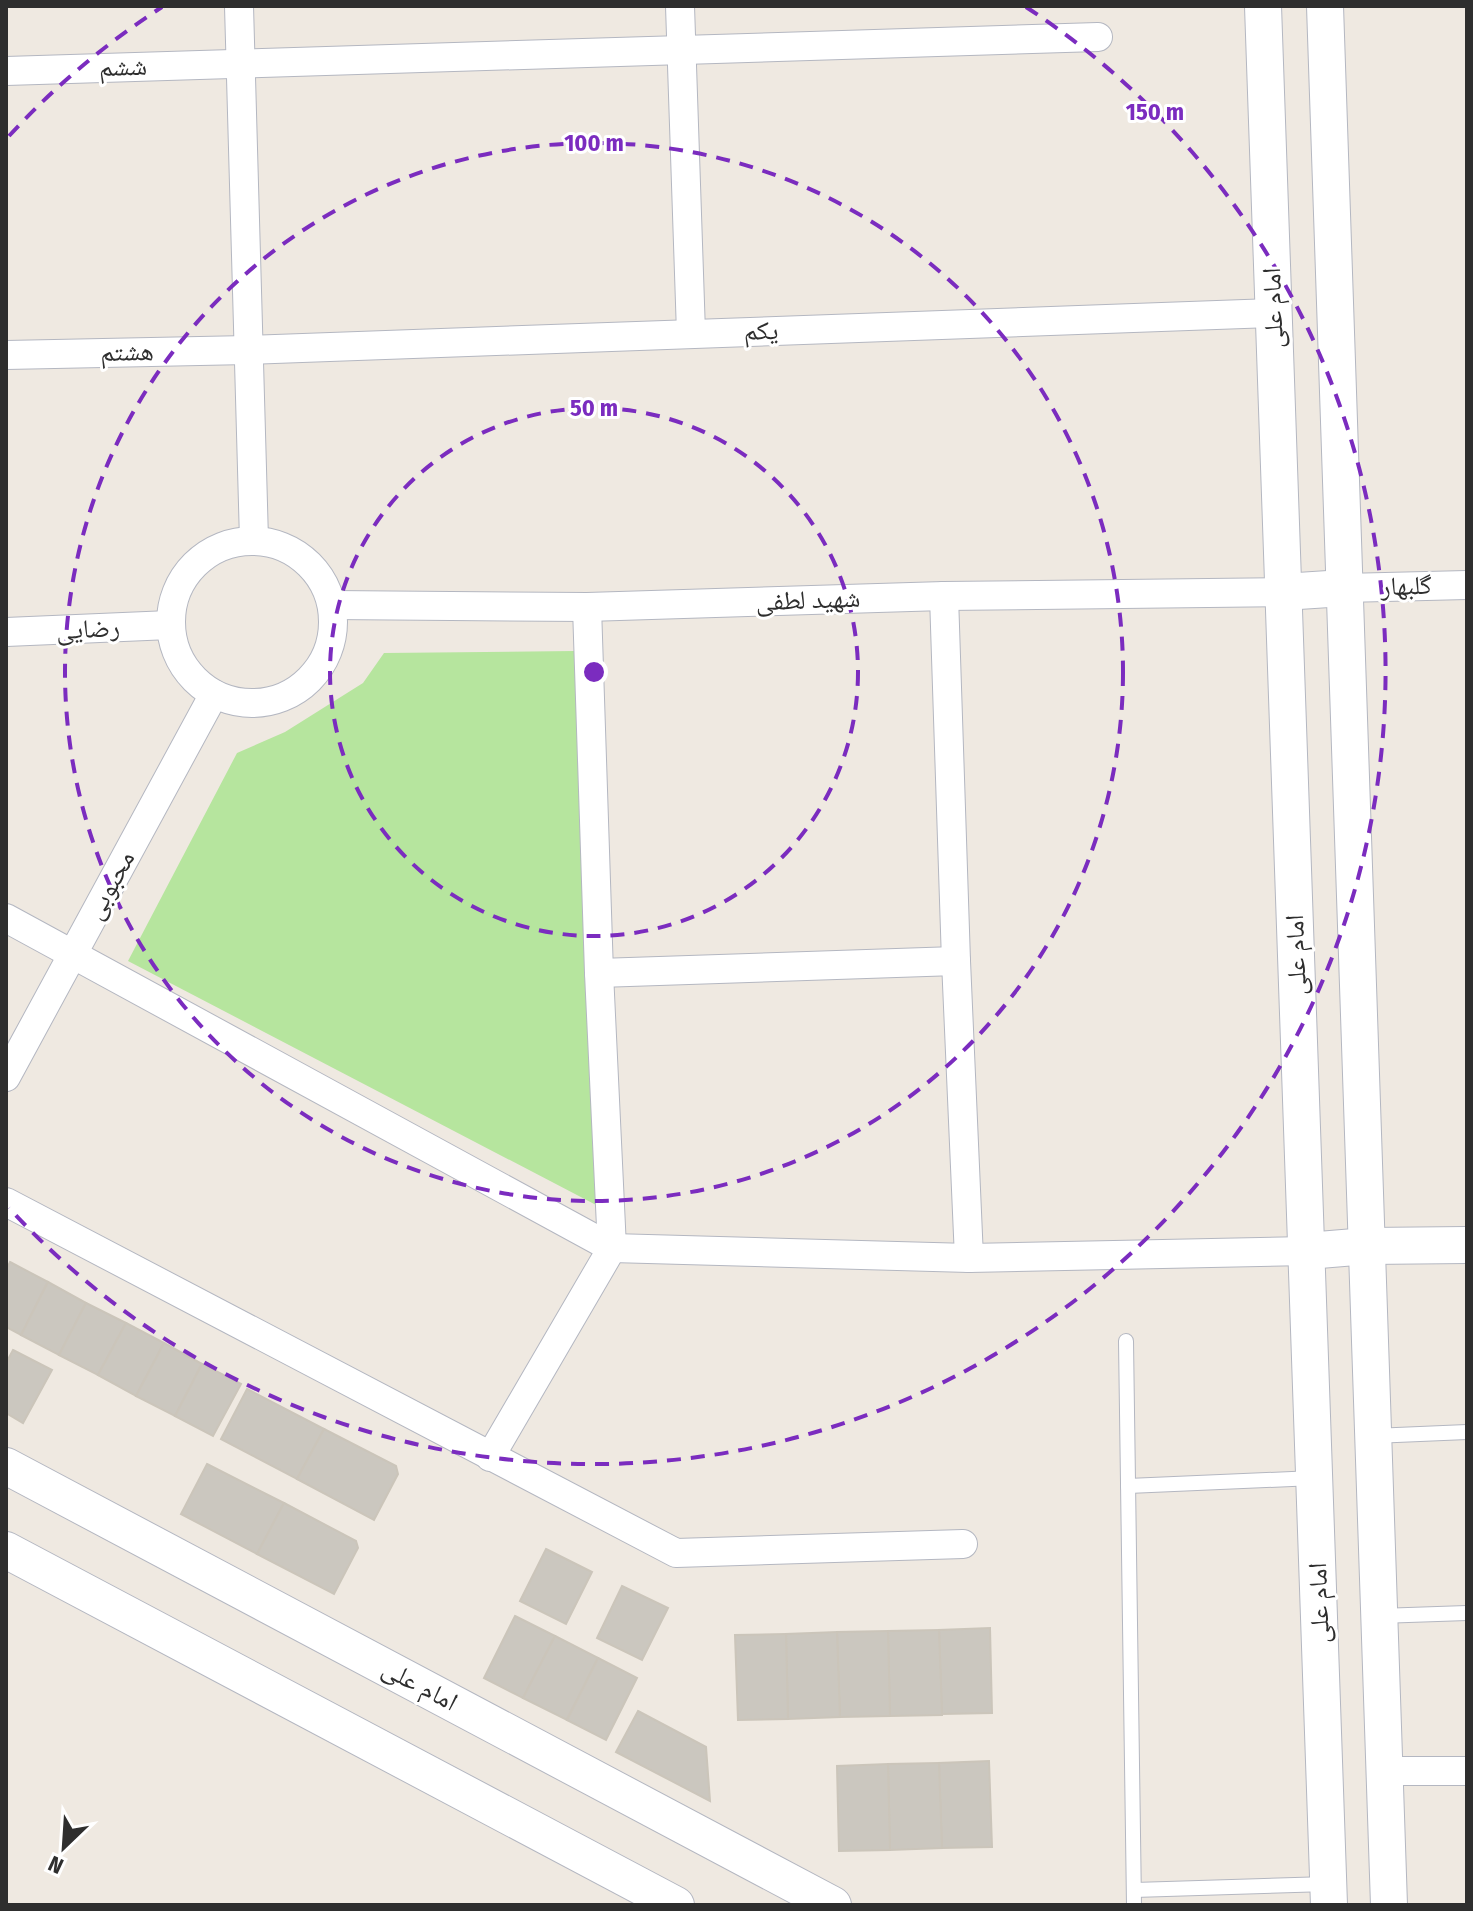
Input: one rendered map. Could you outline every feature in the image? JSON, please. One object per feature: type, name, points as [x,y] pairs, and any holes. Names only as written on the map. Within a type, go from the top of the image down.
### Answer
[{"type":"street","points":[[239,6],[254,540]]},
{"type":"street","points":[[680,6],[691,333]]},
{"type":"street","name":"امام علی","points":[[1263,6],[1329,1895]]},
{"type":"street","points":[[1325,6],[1389,1905]]},
{"type":"street","name":"ششم","points":[[6,71],[1098,37]]},
{"type":"street","name":"یکم","points":[[248,350],[1274,313]]},
{"type":"street","name":"هشتم","points":[[6,355],[248,350]]},
{"type":"street","points":[[254,540],[280,545],[304,559],[322,580],[332,605],[333,633],[325,659],[309,681],[286,697],[260,704],[233,702],[214,694],[188,674],[175,651],[170,625],[173,598],[185,575],[203,556],[227,544],[254,540]]},
{"type":"street","name":"گلبهار","points":[[1344,588],[1467,585]]},
{"type":"street","points":[[1283,592],[1344,588]]},
{"type":"street","name":"شهید لطفی","points":[[332,605],[587,607],[944,596],[1283,592]]},
{"type":"street","points":[[944,596],[969,1258]]},
{"type":"street","points":[[490,1457],[612,1248],[587,607]]},
{"type":"street","name":"رضایی","points":[[6,632],[170,625]]},
{"type":"street","name":"محبوبی","points":[[6,1077],[214,694]]},
{"type":"street","points":[[6,918],[612,1248],[969,1258],[1467,1245]]},
{"type":"street","points":[[599,973],[956,961]]},
{"type":"street","points":[[6,1202],[676,1553],[963,1544]]},
{"type":"street","name":"امام علی","points":[[6,1466],[833,1905]]},
{"type":"street","points":[[6,1550],[676,1905]]},
{"type":"street","points":[[1384,1771],[1467,1771]]},
{"type":"lane","points":[[1126,1341],[1134,1898],[1329,1895]]},
{"type":"lane","points":[[1373,1436],[1467,1432]]},
{"type":"lane","points":[[1128,1486],[1314,1478]]},
{"type":"lane","points":[[1379,1616],[1467,1613]]},
{"type":"green space","points":[[575,651],[598,1206],[128,961],[237,753],[285,732],[363,683],[384,653]]},
{"type":"building","points":[[10,1262],[48,1282],[21,1335],[6,1327],[6,1270]]},
{"type":"building","points":[[48,1282],[86,1303],[59,1355],[21,1335]]},
{"type":"building","points":[[86,1303],[126,1323],[98,1375],[59,1355]]},
{"type":"building","points":[[126,1323],[164,1343],[136,1396],[98,1375]]},
{"type":"building","points":[[164,1343],[202,1364],[175,1416],[136,1396]]},
{"type":"building","points":[[13,1350],[52,1370],[23,1423],[6,1413],[6,1363]]},
{"type":"building","points":[[202,1364],[241,1384],[213,1436],[175,1416]]},
{"type":"building","points":[[247,1389],[324,1429],[297,1479],[221,1439]]},
{"type":"building","points":[[324,1429],[396,1466],[398,1474],[374,1520],[297,1479]]},
{"type":"building","points":[[207,1464],[284,1503],[257,1554],[181,1514]]},
{"type":"building","points":[[284,1503],[356,1541],[358,1548],[334,1594],[257,1554]]},
{"type":"building","points":[[546,1549],[592,1572],[566,1624],[520,1601]]},
{"type":"building","points":[[622,1586],[668,1608],[642,1660],[597,1638]]},
{"type":"building","points":[[515,1616],[555,1636],[523,1698],[484,1678]]},
{"type":"building","points":[[990,1628],[992,1713],[942,1714],[939,1630]]},
{"type":"building","points":[[939,1630],[942,1715],[890,1716],[888,1631]]},
{"type":"building","points":[[888,1631],[890,1716],[840,1717],[837,1632]]},
{"type":"building","points":[[837,1632],[840,1717],[788,1719],[786,1634]]},
{"type":"building","points":[[786,1634],[788,1719],[738,1720],[735,1635]]},
{"type":"building","points":[[555,1636],[598,1658],[567,1720],[523,1698]]},
{"type":"building","points":[[598,1658],[637,1678],[606,1740],[567,1720]]},
{"type":"building","points":[[638,1711],[706,1747],[710,1801],[616,1752]]},
{"type":"building","points":[[989,1761],[992,1847],[942,1848],[939,1763]]},
{"type":"building","points":[[939,1763],[942,1848],[890,1850],[888,1764]]},
{"type":"building","points":[[888,1764],[890,1850],[839,1851],[837,1766]]}]
